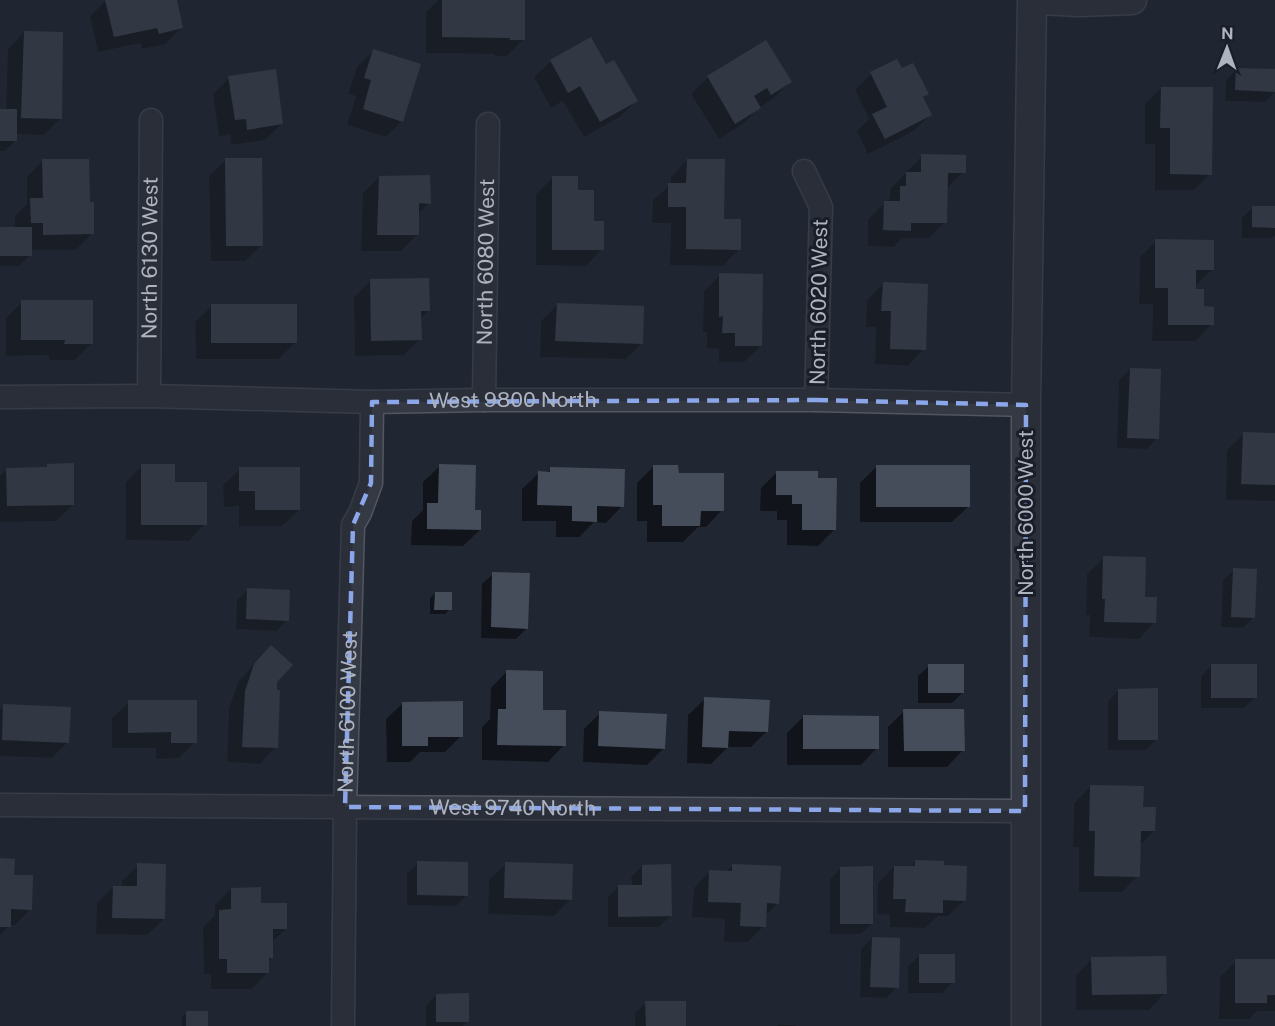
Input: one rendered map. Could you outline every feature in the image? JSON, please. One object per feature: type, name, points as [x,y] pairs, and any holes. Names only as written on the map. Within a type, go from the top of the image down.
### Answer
[{"type":"street","name":"North 6000 West","points":[[1026,1026],[1026,405],[1032,0]]},
{"type":"street","points":[[1040,0],[1079,2],[1132,0]]},
{"type":"street","name":"North 6130 West","points":[[149,396],[151,120]]},
{"type":"street","name":"North 6080 West","points":[[484,400],[488,124]]},
{"type":"street","name":"North 6020 West","points":[[804,171],[821,207],[816,400]]},
{"type":"street","name":"West 9800 North","points":[[0,397],[149,396],[372,402],[816,400],[1026,405]]},
{"type":"street","name":"North 6100 West","points":[[343,1026],[345,807],[353,525],[371,483],[372,402]]},
{"type":"street","name":"West 9740 North","points":[[0,805],[1025,812]]},
{"type":"highlighted area","points":[[816,400],[1026,405],[1025,811],[345,807],[353,525],[371,483],[372,402]]},
{"type":"building","points":[[105,0],[177,0],[183,28],[159,34],[157,28],[114,37]]},
{"type":"building","points":[[442,0],[525,0],[525,40],[442,37]]},
{"type":"building","points":[[24,31],[63,32],[62,119],[21,118]]},
{"type":"building","points":[[591,37],[606,64],[614,60],[638,101],[600,122],[580,86],[568,93],[550,60]]},
{"type":"building","points":[[766,40],[792,82],[771,95],[767,88],[754,96],[761,108],[735,124],[707,76]]},
{"type":"building","points":[[373,49],[421,64],[403,122],[363,109],[371,80],[364,78]]},
{"type":"building","points":[[897,59],[902,68],[913,63],[929,94],[923,97],[932,115],[885,139],[872,114],[887,107],[870,72]]},
{"type":"building","points":[[1236,68],[1275,69],[1275,92],[1235,90]]},
{"type":"building","points":[[276,69],[283,124],[247,130],[246,119],[235,120],[228,76]]},
{"type":"building","points":[[1161,87],[1213,87],[1212,175],[1170,174],[1170,128],[1160,128]]},
{"type":"building","points":[[0,109],[17,109],[17,141],[0,141]]},
{"type":"building","points":[[921,154],[966,155],[966,173],[948,173],[947,223],[911,223],[911,231],[883,230],[884,201],[900,201],[900,186],[906,186],[906,172],[921,172]]},
{"type":"building","points":[[225,158],[262,158],[263,246],[226,246]]},
{"type":"building","points":[[42,159],[89,159],[90,202],[94,202],[94,234],[43,235],[43,223],[31,223],[30,198],[43,198]]},
{"type":"building","points":[[687,159],[725,159],[724,219],[741,219],[741,250],[686,249],[686,207],[668,207],[668,183],[686,183]]},
{"type":"building","points":[[430,175],[431,204],[419,203],[419,235],[377,235],[379,176]]},
{"type":"building","points":[[552,176],[578,176],[578,190],[594,190],[594,221],[604,221],[604,250],[552,250]]},
{"type":"building","points":[[1252,206],[1275,206],[1275,228],[1252,227]]},
{"type":"building","points":[[0,227],[32,227],[32,256],[0,256]]},
{"type":"building","points":[[1155,239],[1214,240],[1214,270],[1196,270],[1196,289],[1204,289],[1204,306],[1214,307],[1214,325],[1168,325],[1168,288],[1155,288]]},
{"type":"building","points":[[719,273],[763,274],[762,346],[735,346],[735,333],[722,333],[723,316],[719,317]]},
{"type":"building","points":[[429,278],[430,311],[421,311],[422,340],[371,341],[370,279]]},
{"type":"building","points":[[883,282],[928,284],[926,350],[890,349],[891,311],[881,311]]},
{"type":"building","points":[[21,300],[93,300],[93,344],[64,344],[65,340],[21,340]]},
{"type":"building","points":[[557,303],[644,306],[643,344],[555,341]]},
{"type":"building","points":[[211,304],[297,304],[297,343],[211,343]]},
{"type":"building","points":[[1130,368],[1161,369],[1159,439],[1127,438]]},
{"type":"building","points":[[1243,432],[1275,433],[1275,485],[1241,484]]},
{"type":"building","points":[[74,463],[74,505],[7,506],[6,468],[47,467],[47,464]]},
{"type":"building","points":[[141,464],[175,464],[175,482],[207,482],[207,525],[141,525]]},
{"type":"building","points":[[439,464],[476,465],[475,510],[481,510],[481,530],[427,529],[427,503],[438,503]]},
{"type":"building","points":[[653,465],[678,465],[679,473],[724,473],[724,511],[701,511],[700,526],[662,526],[662,505],[653,505]]},
{"type":"building","points":[[876,465],[970,465],[970,507],[876,507]]},
{"type":"building","points":[[239,467],[300,467],[300,510],[255,510],[255,491],[239,491]]},
{"type":"building","points":[[550,467],[625,469],[624,507],[597,506],[597,522],[572,521],[572,506],[537,505],[538,471],[550,472]]},
{"type":"building","points":[[776,471],[818,471],[818,478],[837,478],[836,530],[802,530],[802,504],[792,504],[792,495],[776,495]]},
{"type":"building","points":[[1103,556],[1146,557],[1145,597],[1157,597],[1156,623],[1104,622]]},
{"type":"building","points":[[1233,568],[1257,569],[1255,618],[1231,617]]},
{"type":"building","points":[[492,572],[530,573],[528,629],[491,627]]},
{"type":"building","points":[[247,588],[290,590],[289,621],[246,619]]},
{"type":"building","points":[[435,592],[452,592],[452,610],[434,610]]},
{"type":"building","points":[[271,645],[293,665],[277,682],[277,690],[280,690],[278,748],[242,747],[245,691],[254,664]]},
{"type":"building","points":[[928,664],[964,664],[964,693],[928,693]]},
{"type":"building","points":[[1211,664],[1257,664],[1257,698],[1211,698]]},
{"type":"building","points":[[506,670],[543,671],[543,710],[566,710],[566,746],[497,745],[498,709],[506,709]]},
{"type":"building","points":[[1158,688],[1158,740],[1118,740],[1118,689]]},
{"type":"building","points":[[704,697],[770,700],[768,732],[729,731],[728,748],[702,747]]},
{"type":"building","points":[[128,700],[197,700],[197,743],[171,743],[171,732],[128,733]]},
{"type":"building","points":[[463,701],[463,737],[428,737],[428,746],[402,746],[402,702]]},
{"type":"building","points":[[3,704],[71,707],[69,743],[2,740]]},
{"type":"building","points":[[903,709],[964,709],[965,751],[904,751]]},
{"type":"building","points":[[599,711],[667,714],[665,749],[598,746]]},
{"type":"building","points":[[803,715],[879,716],[879,749],[803,749]]},
{"type":"building","points":[[1090,785],[1144,786],[1143,807],[1156,807],[1155,831],[1141,831],[1140,877],[1094,876],[1095,831],[1089,831]]},
{"type":"building","points":[[0,858],[15,859],[14,875],[33,875],[32,910],[11,909],[11,927],[0,927]]},
{"type":"building","points":[[915,860],[944,861],[944,865],[967,866],[966,901],[943,900],[943,913],[905,912],[906,899],[893,899],[894,866],[915,866]]},
{"type":"building","points":[[417,861],[468,862],[468,896],[417,895]]},
{"type":"building","points":[[505,862],[573,864],[572,900],[504,898]]},
{"type":"building","points":[[137,863],[166,864],[165,919],[112,918],[113,886],[137,886]]},
{"type":"building","points":[[671,864],[672,916],[618,917],[618,885],[642,885],[642,865]]},
{"type":"building","points":[[732,864],[781,866],[779,904],[767,903],[766,927],[740,926],[741,903],[708,902],[709,870],[732,871]]},
{"type":"building","points":[[873,866],[873,924],[840,924],[840,867]]},
{"type":"building","points":[[261,887],[261,903],[287,903],[287,929],[273,929],[273,958],[269,958],[269,973],[227,973],[227,959],[219,959],[219,910],[231,909],[231,888]]},
{"type":"building","points":[[872,937],[900,938],[899,988],[870,987]]},
{"type":"building","points":[[919,954],[955,954],[955,983],[919,983]]},
{"type":"building","points":[[1166,956],[1167,994],[1092,995],[1091,957]]},
{"type":"building","points":[[1235,959],[1275,959],[1275,995],[1267,995],[1267,1003],[1235,1003]]},
{"type":"building","points":[[469,993],[469,1022],[436,1022],[436,994]]},
{"type":"building","points":[[645,1001],[686,1001],[686,1026],[646,1026]]},
{"type":"building","points":[[186,1011],[208,1011],[208,1026],[186,1026]]}]
